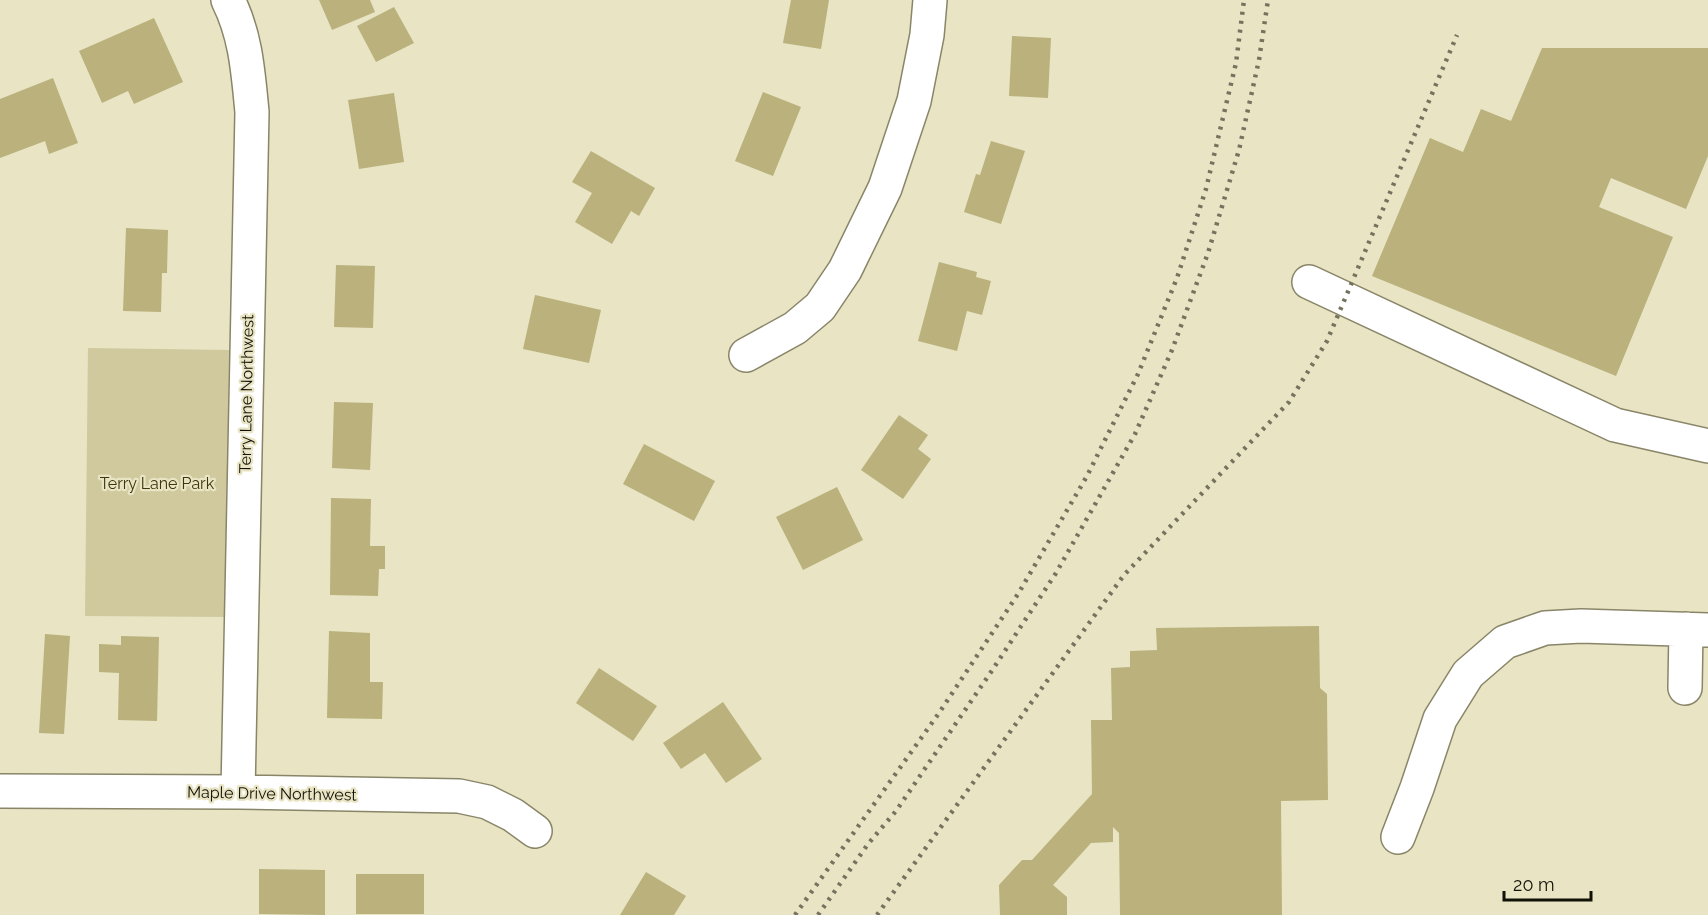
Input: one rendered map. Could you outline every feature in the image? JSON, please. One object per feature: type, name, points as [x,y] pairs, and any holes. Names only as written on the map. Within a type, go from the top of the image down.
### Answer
[{"type":"street","name":"Terry Lane Northwest","points":[[228,0],[241,31],[248,66],[252,112],[237,792]]},
{"type":"street","points":[[746,355],[795,328],[820,307],[846,270],[885,188],[914,101],[927,35],[930,0]]},
{"type":"street","points":[[1309,282],[1615,425],[1708,447]]},
{"type":"street","points":[[1398,837],[1440,719],[1468,674],[1505,642],[1545,628],[1581,626],[1697,629],[1685,688]]},
{"type":"street","name":"Maple Drive Northwest","points":[[0,791],[459,796],[487,802],[513,815],[535,831]]},
{"type":"green space","name":"Terry Lane Park","points":[[88,348],[229,350],[226,617],[85,616]]},
{"type":"building","points":[[319,0],[370,0],[375,12],[332,30]]},
{"type":"building","points":[[791,0],[829,0],[821,49],[783,43]]},
{"type":"building","points":[[394,7],[414,43],[376,62],[357,26]]},
{"type":"building","points":[[154,18],[183,82],[134,104],[128,91],[102,103],[79,51]]},
{"type":"building","points":[[1012,36],[1051,38],[1048,98],[1009,96]]},
{"type":"building","points":[[1542,48],[1708,48],[1708,156],[1686,209],[1611,178],[1599,207],[1673,237],[1616,376],[1372,276],[1430,138],[1463,152],[1481,109],[1511,121]]},
{"type":"building","points":[[53,78],[78,143],[49,154],[45,141],[0,158],[0,99]]},
{"type":"building","points":[[763,92],[801,107],[773,176],[735,161]]},
{"type":"building","points":[[394,93],[404,162],[359,169],[348,100]]},
{"type":"building","points":[[991,141],[1025,151],[1001,224],[964,212],[976,174],[980,175]]},
{"type":"building","points":[[591,151],[655,188],[639,216],[631,211],[612,244],[575,222],[592,193],[572,182]]},
{"type":"building","points":[[126,228],[168,230],[167,273],[162,273],[161,312],[123,311]]},
{"type":"building","points":[[939,262],[977,272],[976,277],[991,281],[982,315],[967,311],[957,351],[918,341]]},
{"type":"building","points":[[336,265],[375,266],[373,328],[334,327]]},
{"type":"building","points":[[535,295],[601,310],[589,363],[523,349]]},
{"type":"building","points":[[334,402],[373,403],[370,470],[332,468]]},
{"type":"building","points":[[899,415],[928,435],[918,449],[931,459],[903,499],[861,470]]},
{"type":"building","points":[[644,444],[715,481],[694,521],[623,484]]},
{"type":"building","points":[[837,487],[863,540],[803,570],[776,517]]},
{"type":"building","points":[[331,498],[371,499],[370,546],[385,546],[385,569],[379,569],[378,596],[330,595]]},
{"type":"building","points":[[1319,626],[1320,688],[1327,694],[1328,800],[1281,801],[1282,915],[1120,915],[1119,833],[1113,827],[1113,842],[1091,843],[1053,885],[1067,897],[1067,915],[1000,915],[999,885],[1022,860],[1032,860],[1092,794],[1091,720],[1112,720],[1111,668],[1130,667],[1130,651],[1157,650],[1156,628]]},
{"type":"building","points":[[329,631],[370,633],[370,682],[383,682],[382,719],[327,718]]},
{"type":"building","points":[[45,634],[70,636],[64,734],[39,733]]},
{"type":"building","points":[[121,636],[159,637],[157,721],[118,720],[119,673],[99,672],[99,644],[121,645]]},
{"type":"building","points":[[599,668],[657,706],[633,741],[576,703]]},
{"type":"building","points":[[723,702],[762,759],[726,783],[705,753],[681,769],[663,743]]},
{"type":"building","points":[[259,869],[325,870],[325,915],[259,914]]},
{"type":"building","points":[[646,872],[686,896],[674,915],[620,915]]},
{"type":"building","points":[[356,874],[424,874],[424,914],[356,914]]},
{"type":"railway","points":[[795,915],[939,713],[1018,594],[1087,476],[1138,374],[1177,278],[1206,189],[1236,63],[1244,0]]},
{"type":"railway","points":[[818,915],[868,844],[896,811],[991,672],[1056,573],[1135,434],[1172,350],[1208,253],[1239,150],[1259,60],[1268,0]]},
{"type":"railway","points":[[877,915],[1124,575],[1289,402],[1327,341],[1457,35]]}]
